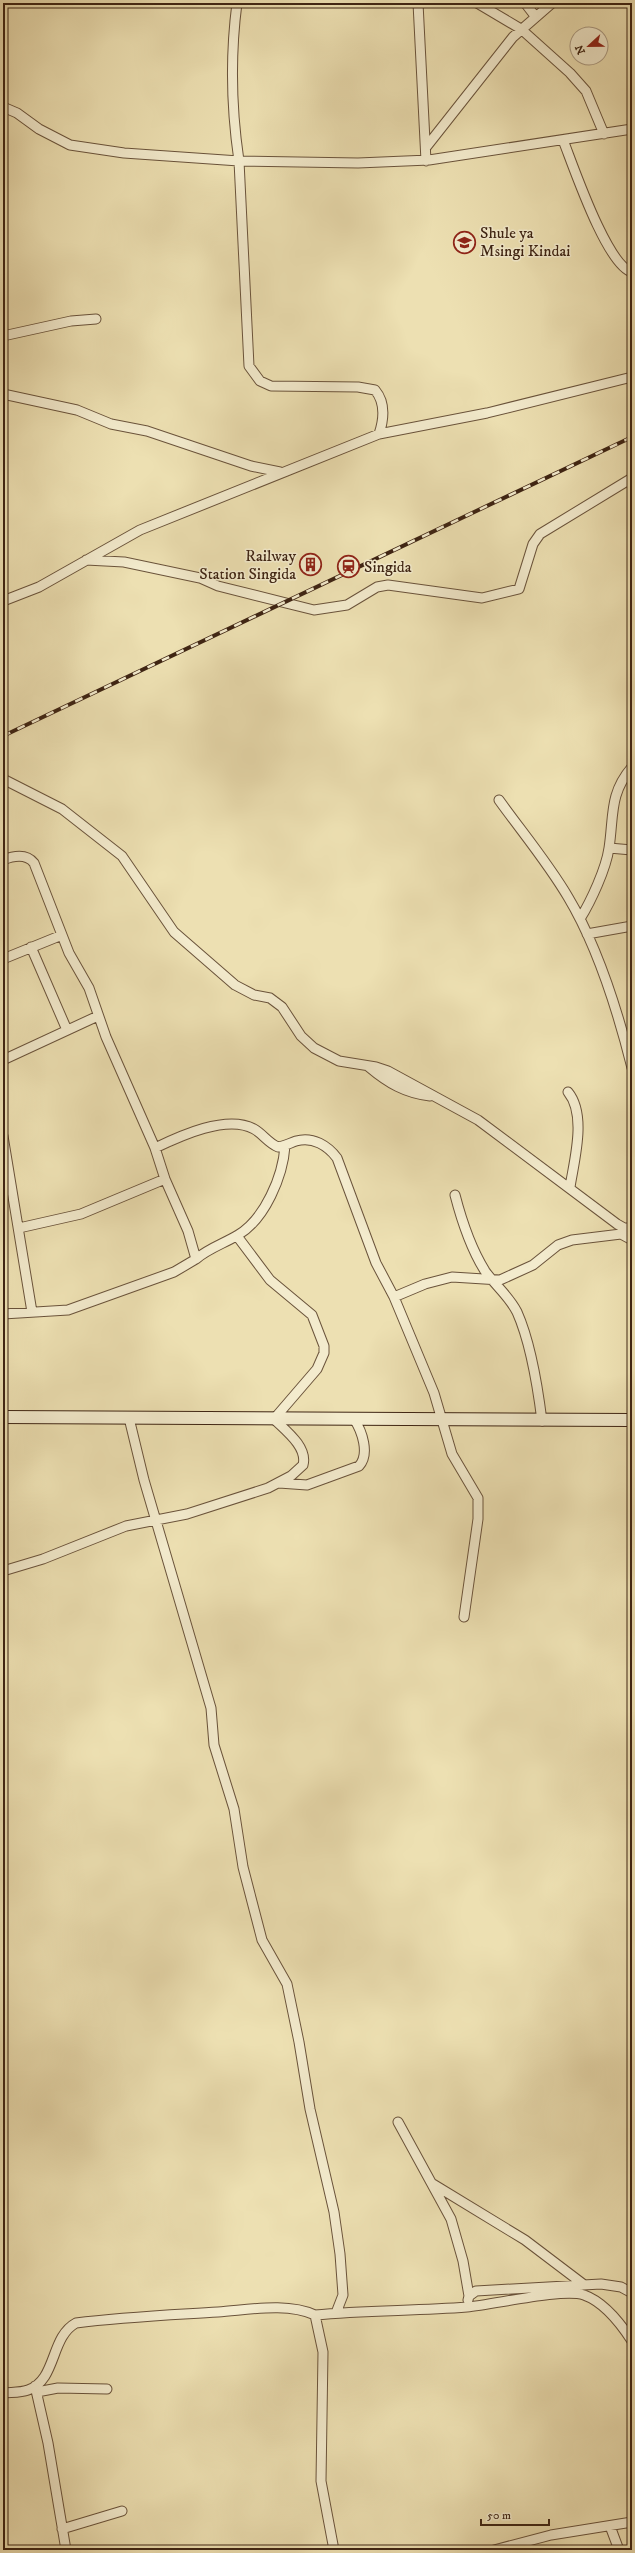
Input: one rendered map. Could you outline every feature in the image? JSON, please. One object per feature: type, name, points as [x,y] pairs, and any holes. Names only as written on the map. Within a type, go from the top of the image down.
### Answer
[{"type":"main road","points":[[3,1417],[542,1421],[632,1420]]},
{"type":"street","points":[[237,3],[232,45],[231,92],[239,161],[249,366],[260,381],[270,386],[358,387],[375,390],[384,408],[383,424],[379,434]]},
{"type":"street","points":[[418,3],[427,146],[426,160]]},
{"type":"street","points":[[477,3],[493,7],[521,29],[570,73],[586,91],[604,134]]},
{"type":"street","points":[[525,3],[535,16]]},
{"type":"street","points":[[427,146],[521,29],[552,3]]},
{"type":"street","points":[[3,107],[17,113],[39,130],[70,145],[124,153],[239,161],[358,163],[426,160],[632,129]]},
{"type":"street","points":[[563,140],[608,247],[620,264],[632,272]]},
{"type":"street","points":[[3,336],[71,321],[96,319]]},
{"type":"street","points":[[3,600],[39,587],[140,530],[280,472],[379,434],[487,413],[632,377]]},
{"type":"street","points":[[3,394],[77,410],[110,424],[147,431],[251,466],[280,472]]},
{"type":"street","points":[[86,560],[124,562],[200,578],[218,586],[314,610],[347,605],[377,588],[388,585],[482,598],[519,589],[533,544],[540,534],[632,478]]},
{"type":"street","points":[[580,919],[587,906],[609,848],[611,812],[615,794],[621,780],[632,767]]},
{"type":"street","points":[[3,779],[62,809],[122,856],[174,932],[235,985],[254,995],[270,998],[282,1007],[301,1036],[314,1048],[339,1061],[388,1071],[478,1120],[510,1143],[547,1174],[570,1187],[617,1224],[624,1228],[632,1228]]},
{"type":"street","points":[[499,800],[555,877],[580,919],[612,997],[632,1068]]},
{"type":"street","points":[[609,848],[632,850]]},
{"type":"street","points":[[3,860],[12,856],[32,860],[62,935],[89,988],[98,1016],[155,1148],[165,1178],[188,1231],[196,1259]]},
{"type":"street","points":[[587,934],[632,926]]},
{"type":"street","points":[[3,959],[62,935]]},
{"type":"street","points":[[31,947],[67,1030]]},
{"type":"street","points":[[3,1060],[98,1016]]},
{"type":"street","points":[[568,1092],[573,1099],[577,1112],[576,1153],[570,1187]]},
{"type":"street","points":[[155,1148],[182,1135],[233,1124],[254,1129],[272,1145],[278,1147],[285,1146],[301,1139],[310,1139],[330,1149],[337,1158],[368,1244],[394,1297],[429,1379],[452,1454],[478,1498],[479,1504],[464,1617]]},
{"type":"street","points":[[3,1136],[32,1312]]},
{"type":"street","points":[[3,1314],[68,1310],[174,1272],[196,1259],[216,1244],[237,1236],[254,1220],[273,1194],[284,1164],[285,1146]]},
{"type":"street","points":[[19,1228],[81,1214],[165,1178]]},
{"type":"street","points":[[455,1195],[472,1247],[493,1281],[512,1304],[522,1325],[536,1383],[542,1421]]},
{"type":"street","points":[[394,1297],[418,1286],[452,1277],[472,1277],[493,1281],[521,1271],[543,1258],[558,1245],[568,1241],[621,1234],[632,1240]]},
{"type":"street","points":[[3,1571],[43,1559],[104,1533],[156,1519],[187,1514],[279,1483],[298,1471],[304,1461],[299,1446],[274,1419],[317,1369],[324,1353],[324,1346],[312,1315],[270,1280],[237,1236]]},
{"type":"street","points":[[129,1418],[156,1519],[211,1708],[214,1745],[234,1808],[243,1867],[262,1940],[287,1984],[310,2109],[334,2212],[343,2295],[336,2313]]},
{"type":"street","points":[[279,1483],[307,1485],[360,1466],[363,1459],[363,1442],[354,1419]]},
{"type":"street","points":[[398,2122],[451,2219],[469,2296],[468,2307]]},
{"type":"street","points":[[433,2184],[531,2244],[583,2284]]},
{"type":"street","points":[[469,2296],[476,2291],[583,2284],[601,2284],[621,2288],[632,2293]]},
{"type":"street","points":[[66,2550],[36,2389],[46,2373],[62,2335],[76,2323],[140,2317],[266,2309],[305,2310],[315,2315],[468,2307],[567,2293],[584,2295],[620,2323],[632,2341]]},
{"type":"street","points":[[315,2315],[323,2352],[321,2481],[334,2550]]},
{"type":"street","points":[[3,2393],[58,2388],[106,2389]]},
{"type":"street","points":[[62,2529],[122,2511]]},
{"type":"street","points":[[494,2550],[551,2535],[632,2522]]},
{"type":"street","points":[[610,2526],[618,2550]]},
{"type":"railway","points":[[3,736],[632,437]]},
{"type":"place","name":"Shule ya Msingi Kindai","points":[[464,242]]},
{"type":"place","name":"Railway Station Singida","points":[[311,565]]},
{"type":"place","name":"Singida","points":[[348,567]]}]
